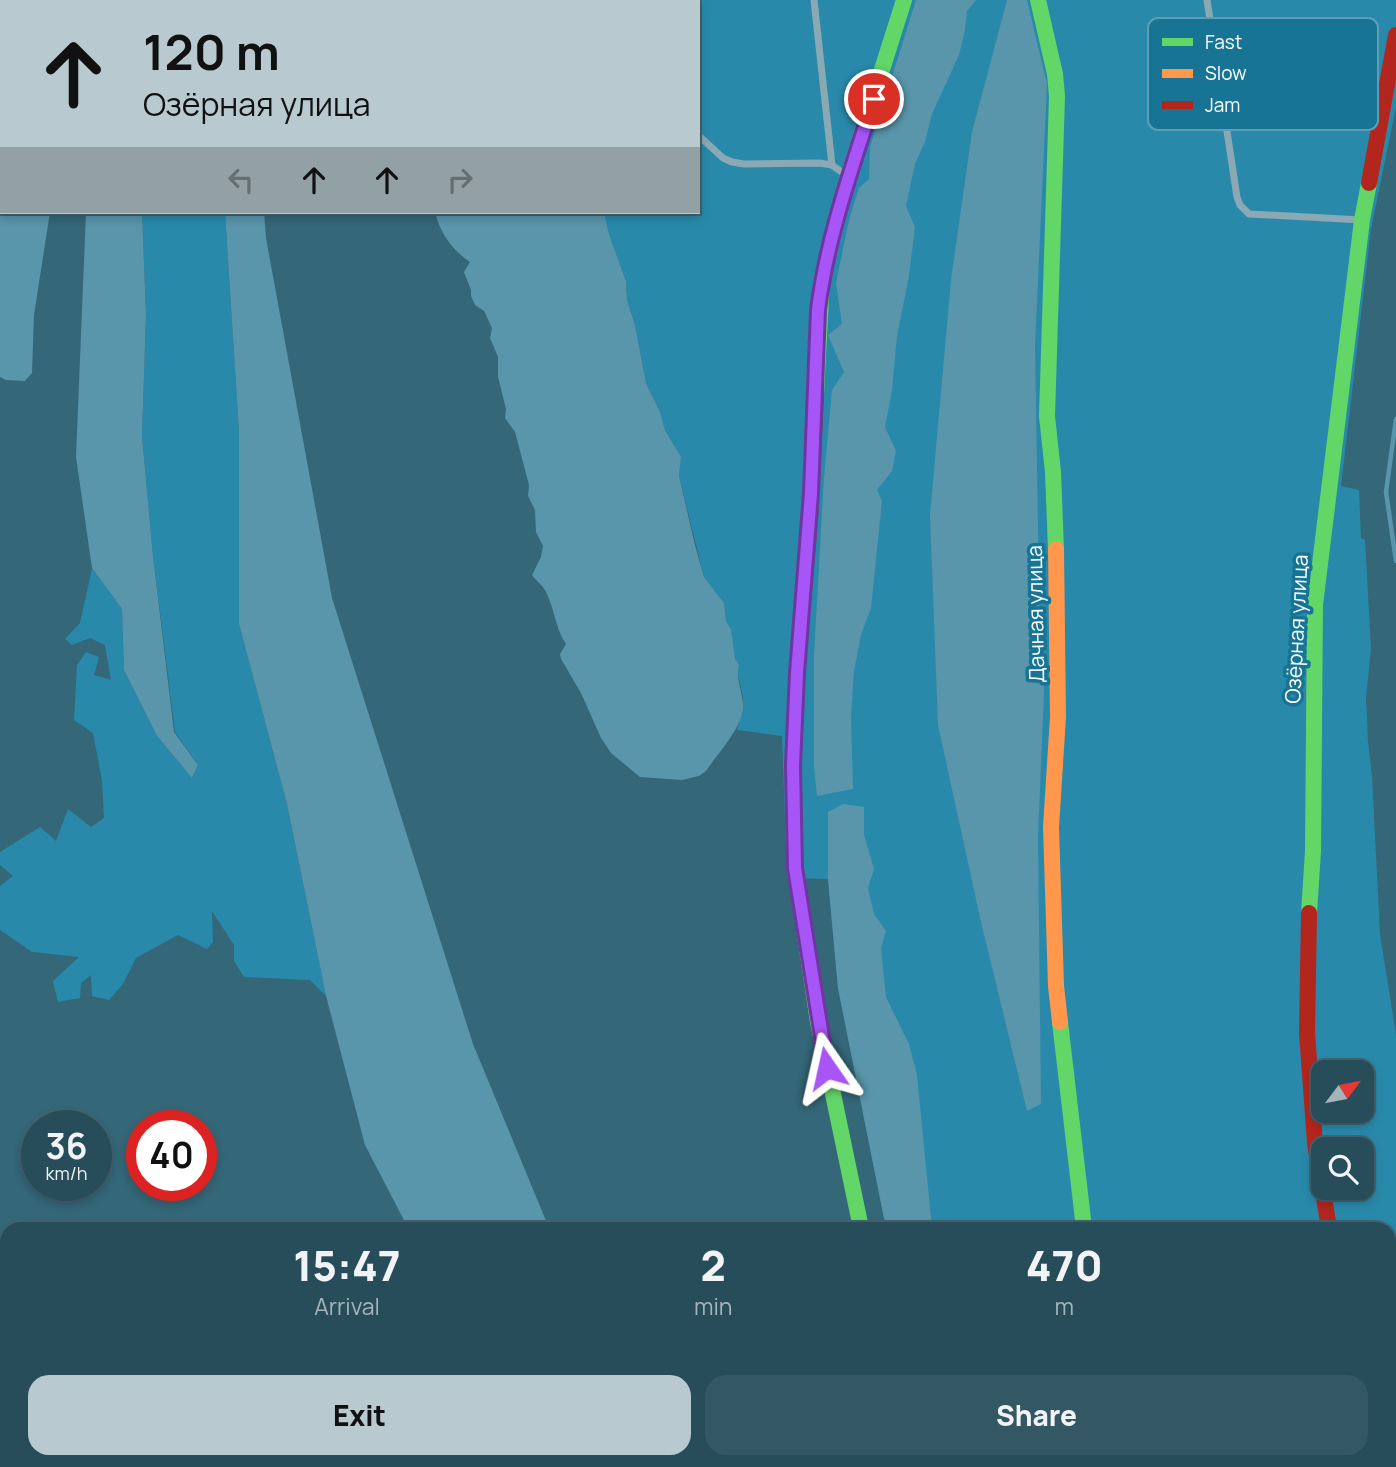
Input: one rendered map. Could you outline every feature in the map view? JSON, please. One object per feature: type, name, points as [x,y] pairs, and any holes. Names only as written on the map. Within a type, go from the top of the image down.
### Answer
[{"type":"street","points":[[814,0],[832,165]]},
{"type":"street","points":[[860,1222],[818,1021],[795,868],[793,765],[797,673],[810,520],[818,310],[822,279],[848,177],[904,0]]},
{"type":"street","name":"Дачная улица","points":[[1038,0],[1055,75],[1057,96],[1047,416],[1053,472],[1058,608],[1058,717],[1051,827],[1053,909],[1056,986],[1083,1222]]},
{"type":"street","points":[[1208,0],[1211,18]]},
{"type":"street","name":"Озёрная улица","points":[[1328,1222],[1315,1143],[1307,1032],[1307,943],[1313,851],[1315,605],[1362,220],[1396,35]]},
{"type":"street","points":[[1227,130],[1237,197],[1240,205],[1249,214],[1362,220]]},
{"type":"street","points":[[700,137],[723,158],[732,162],[819,163],[832,165],[848,177]]},
{"type":"shaded area","points":[[700,0],[1396,0],[1396,107],[1371,229],[1341,486],[1359,490],[1361,538],[1365,540],[1371,649],[1366,698],[1380,934],[1396,1035],[1396,1222],[885,1222],[838,988],[828,879],[787,878],[782,736],[737,730],[743,711],[743,698],[731,629],[726,621],[724,603],[704,577],[679,476],[681,457],[665,430],[660,412],[646,383],[635,325],[627,300],[626,281],[604,214],[700,214]]},
{"type":"shaded area","points":[[916,0],[976,0],[967,11],[959,55],[932,114],[925,142],[915,164],[906,206],[915,227],[885,427],[896,451],[892,471],[877,490],[882,501],[871,608],[861,635],[854,671],[851,717],[853,789],[817,796],[814,766],[814,655],[824,477],[832,390],[844,372],[828,335],[842,324],[836,283],[849,220],[859,188],[869,179],[870,147]]},
{"type":"shaded area","points":[[1007,0],[1027,0],[1047,84],[1035,346],[1039,589],[1044,693],[1038,837],[1041,1104],[1027,1111],[981,922],[938,725],[930,515],[951,280],[972,132]]},
{"type":"shaded area","points":[[0,214],[50,214],[34,315],[32,373],[25,381],[0,377]]},
{"type":"shaded area","points":[[86,214],[142,214],[146,314],[142,436],[174,732],[198,765],[192,778],[157,736],[124,670],[122,609],[92,568],[76,457]]},
{"type":"shaded area","points":[[142,214],[225,214],[239,432],[239,624],[287,804],[326,996],[310,980],[244,977],[234,961],[234,945],[212,911],[213,942],[207,949],[178,935],[136,958],[123,984],[109,1000],[92,996],[91,975],[81,983],[80,998],[58,1002],[53,981],[79,957],[32,952],[0,930],[0,886],[13,876],[0,865],[0,852],[40,827],[56,841],[68,809],[91,827],[104,818],[102,781],[93,733],[74,720],[77,665],[86,652],[99,657],[94,675],[111,680],[105,645],[90,638],[72,645],[65,639],[80,623],[92,568],[122,609],[124,670],[157,736],[192,778],[198,765],[175,732],[153,556],[142,436],[146,314]]},
{"type":"shaded area","points":[[225,214],[264,214],[266,238],[332,598],[473,1044],[547,1222],[405,1222],[365,1145],[326,996],[287,804],[239,624],[239,432]]},
{"type":"shaded area","points":[[436,214],[604,214],[626,281],[627,300],[635,325],[646,383],[660,412],[665,430],[681,457],[679,476],[695,545],[704,577],[724,603],[735,659],[739,665],[742,716],[728,741],[706,771],[699,776],[682,780],[640,777],[611,753],[561,659],[560,654],[566,644],[546,592],[532,575],[543,546],[536,532],[535,510],[528,496],[529,485],[515,432],[505,418],[506,409],[498,377],[498,357],[490,338],[492,328],[484,311],[475,305],[471,296],[464,272],[470,262],[458,252],[440,227]]},
{"type":"shaded area","points":[[843,804],[864,807],[864,835],[874,869],[868,888],[874,914],[886,931],[881,948],[886,997],[909,1044],[917,1075],[931,1222],[885,1222],[838,988],[828,879],[828,812]]},
{"type":"waterway","points":[[1396,419],[1386,492],[1396,561]]},
{"type":"traffic: fast","points":[[816,394],[822,279],[848,177],[904,0]]},
{"type":"traffic: fast","points":[[1038,0],[1055,74],[1057,96],[1047,416],[1053,472],[1056,549]]},
{"type":"traffic: fast","points":[[1309,913],[1313,851],[1315,605],[1362,220],[1369,183]]},
{"type":"traffic: fast","points":[[798,657],[793,765],[795,868],[818,1022],[860,1222]]},
{"type":"traffic: fast","points":[[1060,1022],[1083,1222]]},
{"type":"traffic: slow","points":[[1056,549],[1058,717],[1051,827],[1056,986],[1060,1022]]},
{"type":"traffic: jam","points":[[1369,183],[1396,35]]},
{"type":"traffic: jam","points":[[798,657],[810,520],[816,394]]},
{"type":"traffic: jam","points":[[1309,913],[1307,1033],[1315,1143],[1328,1222]]},
{"type":"route","points":[[827,1068],[795,868],[793,765],[797,673],[810,520],[818,310],[822,279],[848,177],[874,99]]}]
